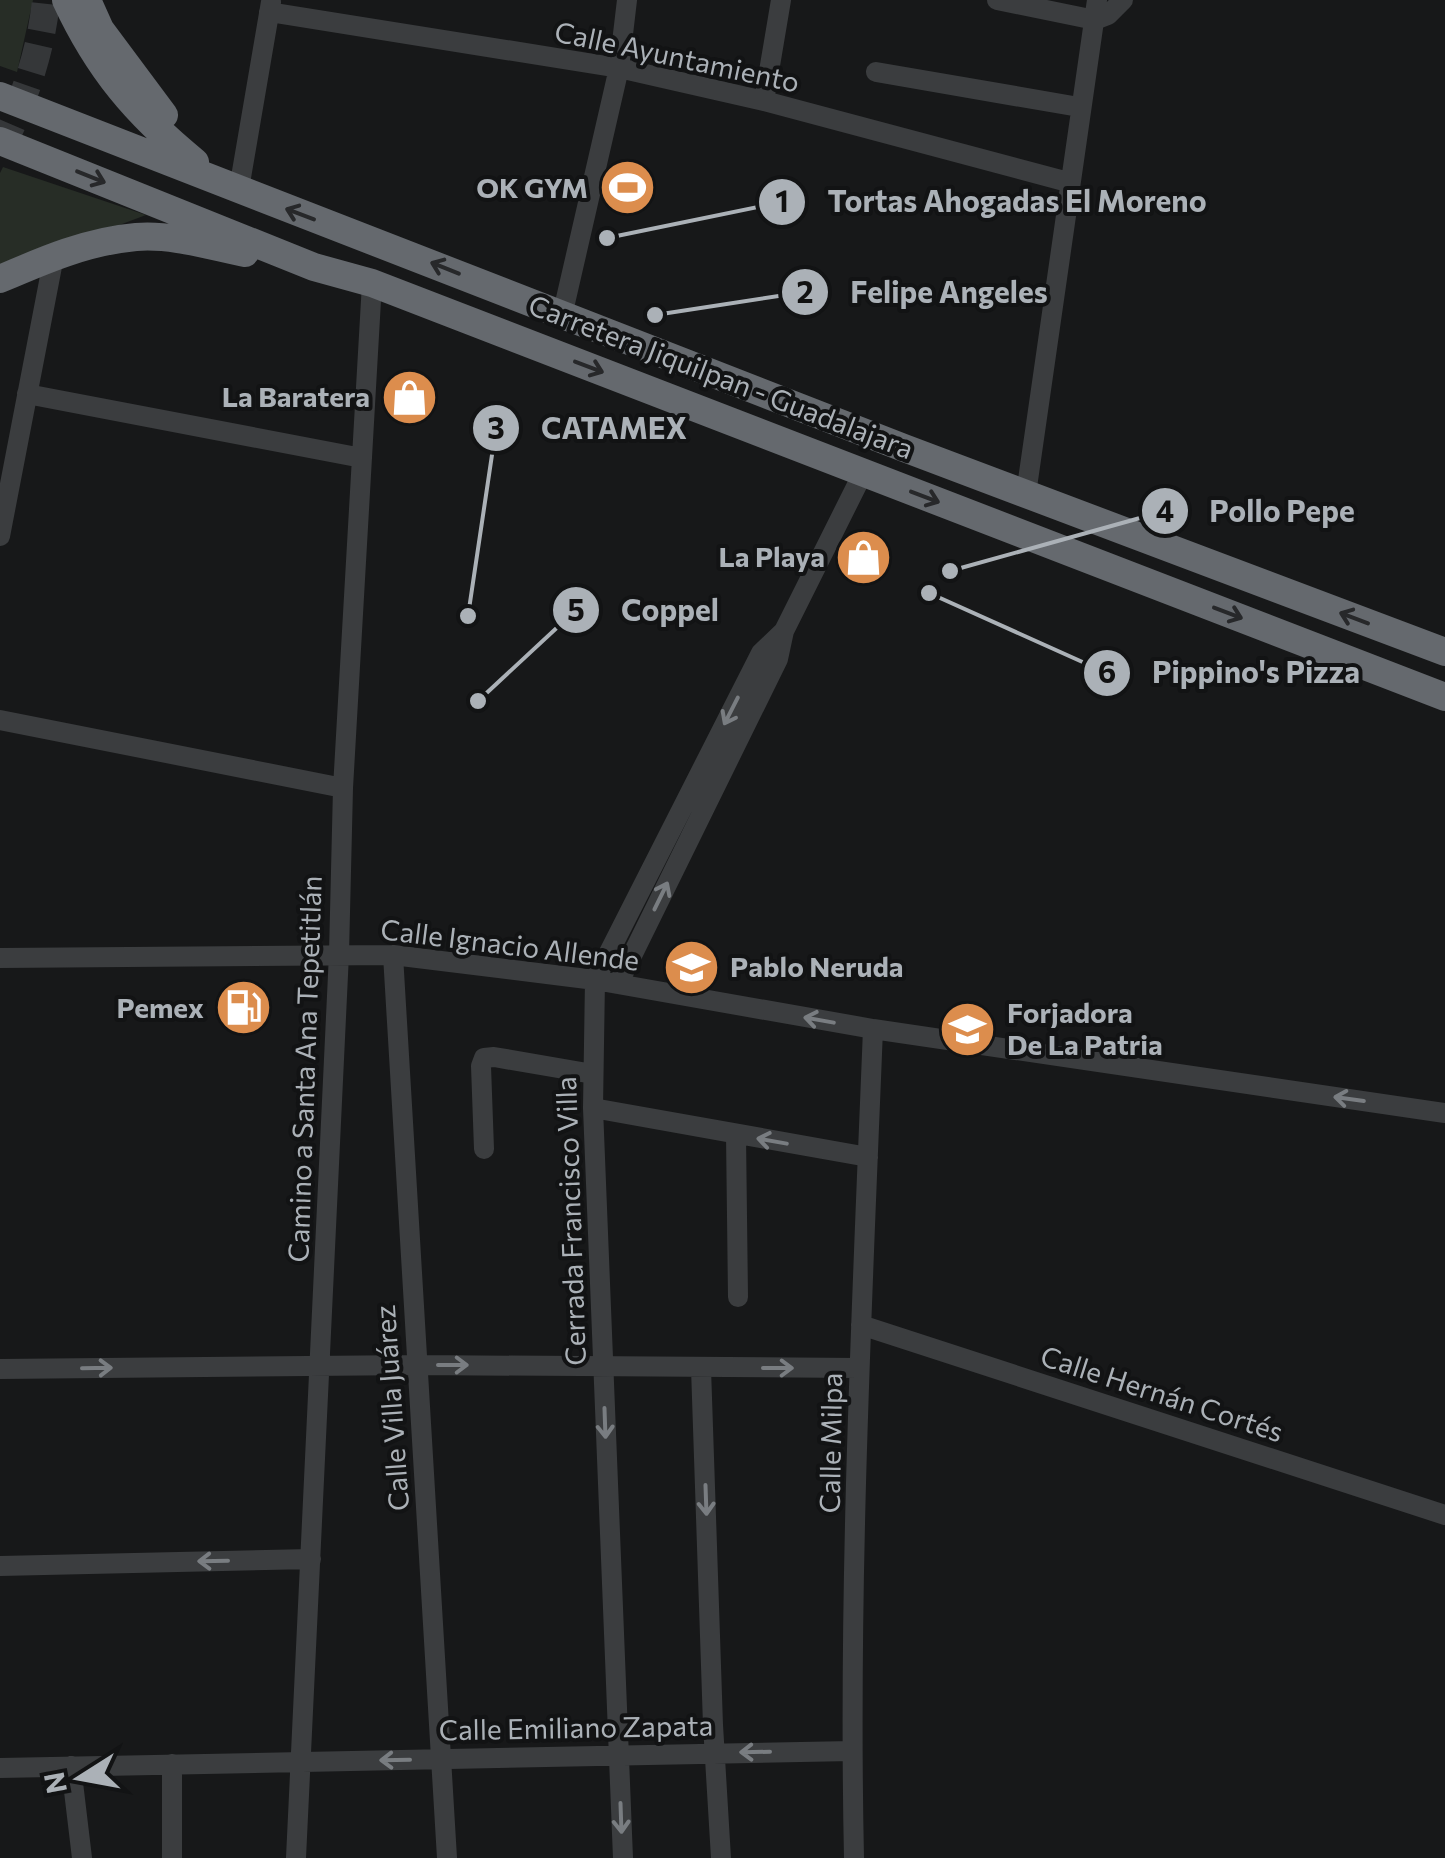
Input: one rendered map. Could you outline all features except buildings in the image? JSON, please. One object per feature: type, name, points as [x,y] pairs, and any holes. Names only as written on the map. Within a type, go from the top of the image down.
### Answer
[{"type":"highway","points":[[66,0],[106,74],[127,99],[174,144],[232,186]]},
{"type":"highway","points":[[87,0],[100,29],[161,112],[232,186]]},
{"type":"highway","name":"Carretera Jiquilpan - Guadalajara","points":[[0,96],[562,316],[1445,652]]},
{"type":"highway","name":"Carretera Jiquilpan - Guadalajara","points":[[0,141],[314,267],[372,283],[1445,697]]},
{"type":"highway","points":[[0,278],[54,256],[138,237],[176,240],[314,267]]},
{"type":"street","points":[[562,316],[619,68],[628,0]]},
{"type":"street","points":[[764,101],[781,0]]},
{"type":"street","points":[[997,0],[1096,10],[1108,15],[1123,0]]},
{"type":"street","points":[[232,186],[270,6]]},
{"type":"street","name":"Calle Ayuntamiento","points":[[270,6],[619,68],[764,101],[1068,182]]},
{"type":"street","points":[[1026,494],[1068,182],[1096,10]]},
{"type":"street","points":[[876,72],[1079,108]]},
{"type":"street","points":[[0,536],[8,458],[27,394],[54,256]]},
{"type":"street","name":"Camino a Santa Ana Tepetitlán","points":[[296,1858],[321,1366],[343,788],[372,283]]},
{"type":"street","points":[[27,394],[362,458]]},
{"type":"street","name":"Cerrada Francisco Villa","points":[[618,984],[778,659],[784,631],[863,473]]},
{"type":"street","name":"Cerrada Francisco Villa","points":[[623,1858],[593,1108],[594,980],[761,652],[784,631]]},
{"type":"street","points":[[0,720],[343,788]]},
{"type":"street","name":"Calle Ignacio Allende","points":[[0,958],[392,954],[594,980],[873,1029],[1445,1113]]},
{"type":"street","name":"Calle Villa Juárez","points":[[392,954],[447,1858]]},
{"type":"street","name":"Calle Milpa","points":[[854,1858],[852,1751],[860,1368],[873,1029]]},
{"type":"street","points":[[484,1149],[480,1066],[484,1058],[593,1074]]},
{"type":"street","points":[[593,1108],[868,1157]]},
{"type":"street","points":[[736,1135],[738,1297]]},
{"type":"street","name":"Calle Hernán Cortés","points":[[861,1326],[1445,1515]]},
{"type":"street","points":[[0,1369],[417,1365],[860,1368]]},
{"type":"street","points":[[702,1368],[721,1858]]},
{"type":"street","points":[[0,1566],[311,1559]]},
{"type":"street","name":"Calle Emiliano Zapata","points":[[0,1768],[852,1751]]},
{"type":"street","points":[[172,1764],[172,1858]]},
{"type":"street","points":[[71,1766],[82,1858]]},
{"type":"shaded area","points":[[0,0],[33,0],[17,72],[0,66]]},
{"type":"shaded area","points":[[3,167],[146,215],[0,270]]},
{"type":"tunnel","points":[[0,150],[30,77],[46,0]]},
{"type":"place","name":"OK GYM","points":[[627,188]]},
{"type":"place","name":"Tortas Ahogadas El Moreno","points":[[607,238]]},
{"type":"place","name":"Felipe Angeles","points":[[655,315]]},
{"type":"place","name":"La Baratera","points":[[409,397]]},
{"type":"place","name":"La Playa","points":[[864,557]]},
{"type":"place","name":"Pollo Pepe","points":[[950,571]]},
{"type":"place","name":"Pippino's Pizza","points":[[929,593]]},
{"type":"place","name":"CATAMEX","points":[[468,616]]},
{"type":"place","name":"Coppel","points":[[478,701]]},
{"type":"place","name":"Pablo Neruda","points":[[691,967]]},
{"type":"place","name":"Pemex","points":[[243,1008]]},
{"type":"place","name":"Forjadora De La Patria","points":[[968,1029]]}]
